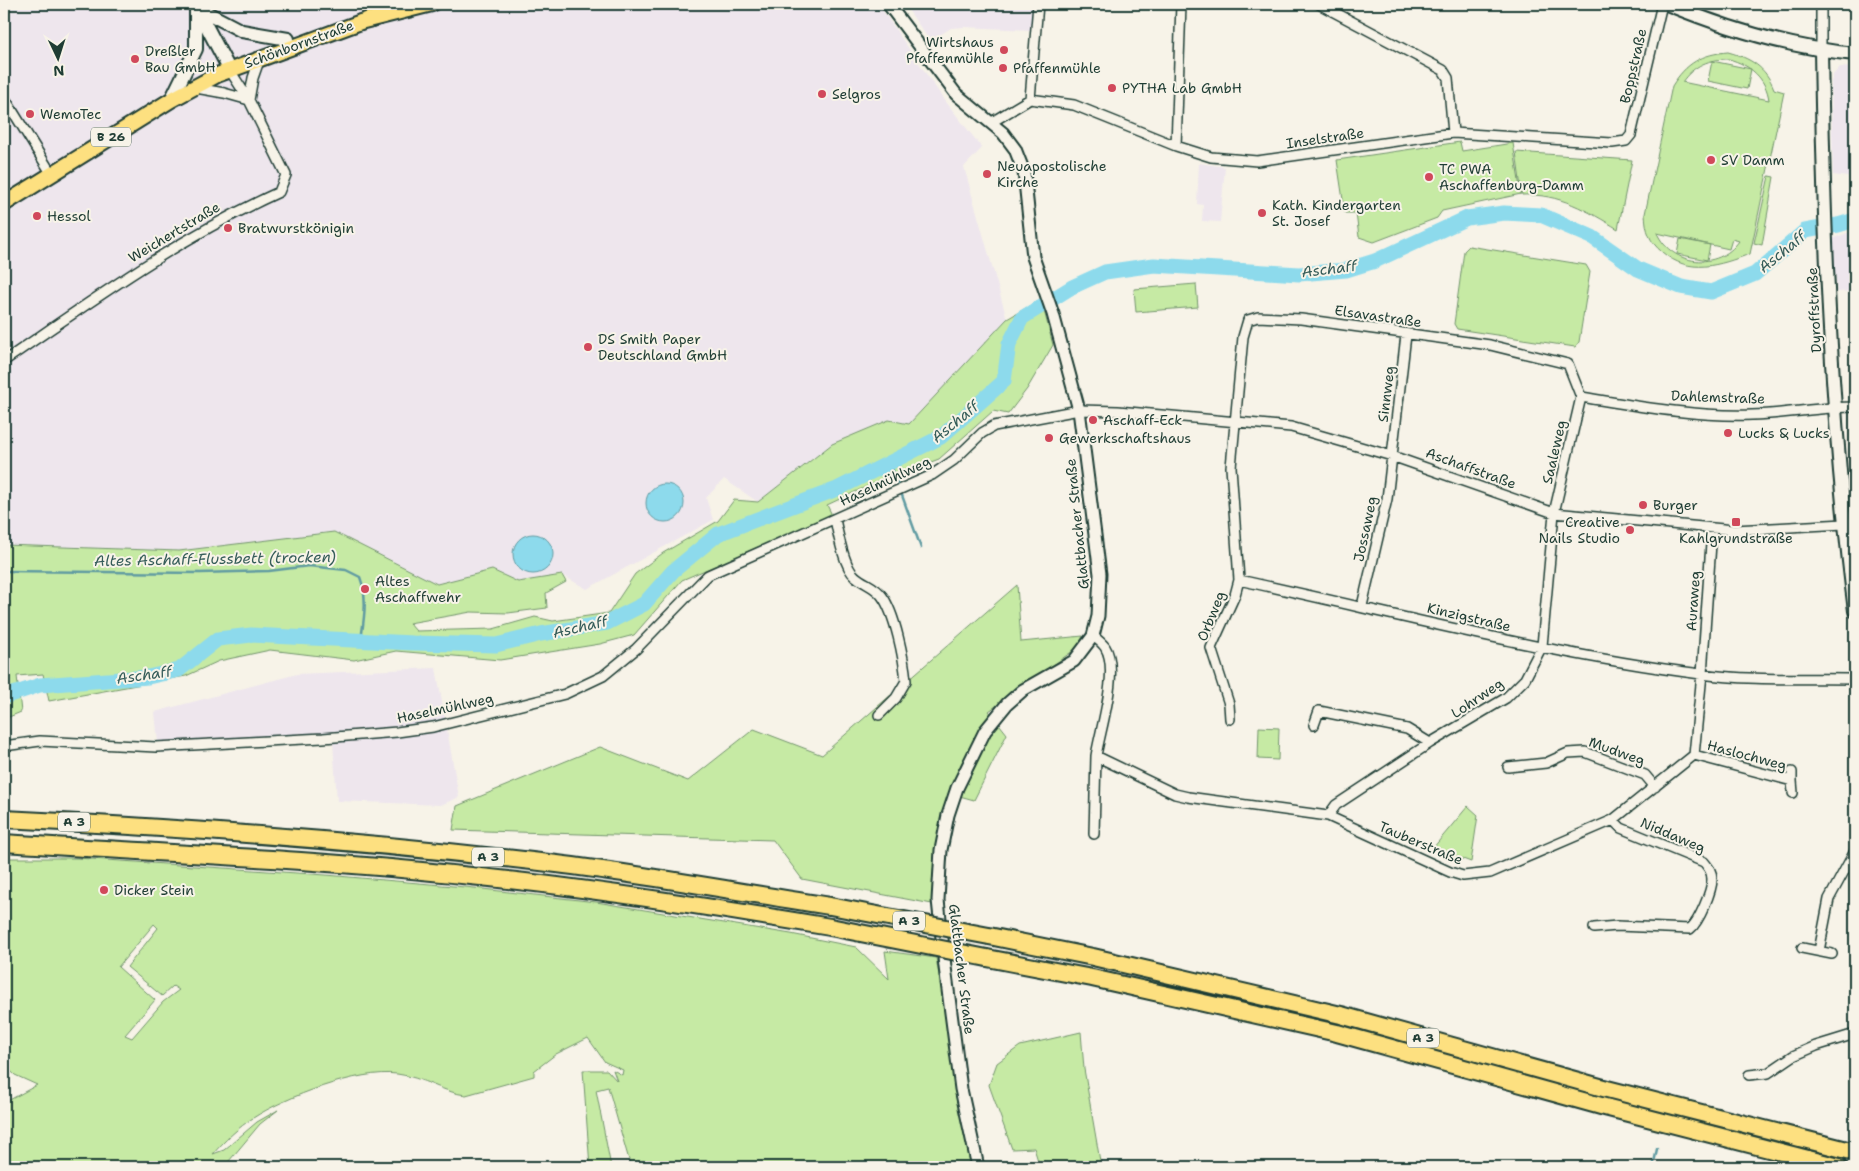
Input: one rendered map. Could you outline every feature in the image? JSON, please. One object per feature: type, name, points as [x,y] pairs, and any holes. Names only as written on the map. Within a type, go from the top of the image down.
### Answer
[{"type":"highway","name":"A 3","points":[[4,819],[144,826],[352,842],[559,865],[830,906],[1093,957],[1341,1015],[1606,1089],[1855,1152]]},
{"type":"highway","name":"A 3","points":[[4,843],[339,863],[471,876],[650,897],[830,927],[1092,978],[1337,1033],[1601,1106],[1839,1167]]},
{"type":"main road","name":"Schönbornstraße","points":[[229,69],[246,55],[288,39],[432,4]]},
{"type":"main road","points":[[1667,4],[1734,30],[1822,50],[1855,54]]},
{"type":"main road","points":[[171,100],[196,48],[195,6],[242,31],[288,39]]},
{"type":"main road","name":"Weichertstraße","points":[[195,6],[229,69]]},
{"type":"main road","name":"Schönbornstraße","points":[[4,204],[171,100],[229,69],[369,20]]},
{"type":"main road","name":"Dyroffstraße","points":[[1822,50],[1825,240],[1835,407],[1850,524]]},
{"type":"main road","points":[[1850,524],[1855,611]]},
{"type":"street","name":"Glattbacher Straße","points":[[888,4],[956,94],[992,122],[1015,149],[1024,172],[1033,257],[1053,314],[1079,410],[1100,581],[1098,616],[1093,636],[1074,661],[1023,690],[1007,704],[986,731],[957,788],[946,824],[941,850],[938,900],[961,1088],[978,1167]]},
{"type":"street","points":[[992,122],[1030,99],[1038,4]]},
{"type":"street","points":[[1176,146],[1181,4]]},
{"type":"street","points":[[1319,4],[1442,70],[1448,78],[1453,133]]},
{"type":"street","name":"Boppstraße","points":[[1631,135],[1662,4]]},
{"type":"street","name":"Dyroffstraße","points":[[1821,4],[1822,50]]},
{"type":"street","points":[[194,87],[224,92],[249,100],[253,78],[260,58]]},
{"type":"street","name":"Weichertstraße","points":[[4,361],[152,261],[232,214],[279,192],[286,174],[249,100],[229,69]]},
{"type":"street","points":[[4,97],[51,174]]},
{"type":"street","name":"Inselstraße","points":[[1030,99],[1074,105],[1091,110],[1176,146],[1211,157],[1257,161],[1453,133],[1612,143],[1626,141],[1631,135]]},
{"type":"street","name":"Elsavastraße","points":[[1234,420],[1243,337],[1248,320],[1258,317],[1301,319],[1490,345],[1568,364],[1581,397]]},
{"type":"street","name":"Sinnweg","points":[[1392,456],[1406,334]]},
{"type":"street","name":"Dahlemstraße","points":[[1581,397],[1650,408],[1716,414],[1752,415],[1835,407],[1855,407]]},
{"type":"street","name":"Saaleweg","points":[[1554,513],[1581,397]]},
{"type":"street","name":"Aschaffstraße","points":[[1079,410],[1118,411],[1234,420],[1292,427],[1392,456],[1554,513],[1712,529],[1772,530],[1850,524]]},
{"type":"street","name":"Haselmühlweg","points":[[4,746],[40,742],[156,746],[388,733],[433,727],[565,694],[603,676],[636,649],[708,575],[944,469],[982,433],[994,426],[1079,410]]},
{"type":"street","points":[[1234,420],[1232,476],[1238,580]]},
{"type":"street","name":"Jossaweg","points":[[1362,606],[1387,499],[1392,456]]},
{"type":"street","name":"Lohrweg","points":[[1328,816],[1336,805],[1430,743],[1506,698],[1525,679],[1542,646],[1554,513]]},
{"type":"street","name":"Haselmühlweg","points":[[835,519],[840,545],[853,575],[875,588],[884,598],[899,641],[906,681],[896,698],[879,715]]},
{"type":"street","name":"Auraweg","points":[[1702,674],[1712,529]]},
{"type":"street","name":"Kinzigstraße","points":[[1238,580],[1542,646],[1702,674],[1753,678],[1855,679]]},
{"type":"street","name":"Orbweg","points":[[1230,719],[1229,704],[1211,648],[1236,595],[1238,580]]},
{"type":"street","points":[[1093,636],[1105,647],[1109,658],[1110,676],[1109,693],[1096,756],[1094,834]]},
{"type":"street","points":[[1694,755],[1702,674]]},
{"type":"street","points":[[1314,725],[1319,711],[1407,729],[1430,743]]},
{"type":"street","name":"Mudweg","points":[[1508,767],[1546,763],[1568,753],[1585,752],[1645,775],[1655,787]]},
{"type":"street","name":"Tauberstraße","points":[[1096,756],[1182,796],[1328,816],[1450,872],[1463,876],[1490,873],[1613,820],[1694,755]]},
{"type":"street","name":"Haslochweg","points":[[1694,755],[1792,777],[1793,793]]},
{"type":"street","name":"Niddaweg","points":[[1594,928],[1617,926],[1690,929],[1697,924],[1713,881],[1711,870],[1704,862],[1621,828],[1613,820]]},
{"type":"street","points":[[1819,951],[1829,899],[1855,851]]},
{"type":"street","points":[[1802,948],[1832,954]]},
{"type":"street","points":[[1749,1075],[1768,1073],[1793,1056],[1816,1046],[1855,1034]]},
{"type":"shaded area","points":[[4,4],[878,4],[943,98],[982,148],[964,167],[1007,319],[921,419],[909,424],[889,420],[832,444],[758,502],[724,479],[706,498],[713,520],[587,589],[562,575],[518,582],[492,570],[437,584],[334,532],[179,551],[4,545]]},
{"type":"shaded area","points":[[904,4],[1034,4],[1031,30],[951,28],[930,41]]},
{"type":"shaded area","points":[[1840,67],[1855,68],[1855,178],[1833,175],[1831,82],[1833,75]]},
{"type":"shaded area","points":[[1199,163],[1225,167],[1220,222],[1202,221],[1203,205],[1197,204]]},
{"type":"shaded area","points":[[1855,230],[1855,291],[1837,292],[1832,239]]},
{"type":"shaded area","points":[[436,668],[459,797],[441,805],[337,801],[333,742],[159,753],[155,712],[297,674]]},
{"type":"green space","name":"SV Damm","points":[[1728,52],[1756,64],[1767,75],[1774,89],[1784,92],[1750,254],[1716,265],[1694,266],[1683,264],[1673,259],[1654,244],[1646,226],[1645,214],[1672,86],[1683,71],[1695,61]],"holes":[[[1729,59],[1744,65],[1761,79],[1769,100],[1682,82],[1692,71],[1703,64],[1715,60]],[[1657,233],[1729,249],[1732,239],[1739,241],[1730,251],[1719,257],[1696,261],[1684,258],[1673,252],[1664,244]]]},
{"type":"green space","points":[[1712,61],[1751,69],[1747,89],[1708,81]]},
{"type":"green space","name":"TC PWA Aschaffenburg-Damm","points":[[1460,142],[1462,151],[1513,143],[1521,194],[1442,211],[1437,218],[1374,242],[1359,237],[1356,213],[1345,213],[1337,160]]},
{"type":"green space","points":[[1516,152],[1632,160],[1618,229],[1596,216],[1561,200],[1536,195],[1522,195]]},
{"type":"green space","points":[[1769,176],[1774,177],[1762,245],[1754,243]]},
{"type":"green space","points":[[1680,239],[1710,245],[1707,260],[1677,254]]},
{"type":"green space","points":[[1469,246],[1586,265],[1590,272],[1579,342],[1575,347],[1457,329],[1454,324],[1464,251]]},
{"type":"green space","points":[[1196,284],[1198,307],[1136,312],[1134,289]]},
{"type":"green space","points":[[1041,299],[1053,345],[1027,389],[1008,414],[993,411],[939,459],[870,485],[827,505],[832,515],[682,580],[634,635],[600,644],[500,660],[396,651],[354,660],[270,650],[219,661],[186,676],[49,701],[43,674],[17,676],[21,712],[4,719],[4,545],[179,551],[334,532],[437,584],[492,570],[518,582],[562,575],[566,582],[546,593],[547,608],[508,613],[471,612],[409,623],[416,631],[493,629],[535,617],[553,621],[609,613],[635,574],[663,553],[718,521],[734,500],[758,502],[832,444],[889,420],[909,424],[1007,319]]},
{"type":"green space","points":[[1017,585],[1021,642],[1083,636],[1077,648],[989,711],[1007,734],[974,800],[949,793],[935,848],[932,904],[802,879],[773,840],[453,830],[457,806],[600,747],[688,781],[754,729],[822,755]]},
{"type":"green space","points":[[1259,727],[1279,728],[1278,760],[1258,759]]},
{"type":"green space","points":[[1468,806],[1478,815],[1471,862],[1433,848]]},
{"type":"green space","points":[[4,858],[77,858],[326,875],[465,887],[596,902],[791,934],[856,947],[889,979],[885,951],[936,958],[972,1167],[631,1167],[608,1087],[596,1090],[611,1167],[590,1167],[583,1070],[607,1070],[617,1081],[613,1070],[622,1075],[623,1070],[605,1062],[588,1038],[556,1054],[534,1071],[534,1076],[466,1095],[458,1094],[416,1078],[397,1074],[363,1076],[323,1086],[267,1110],[237,1130],[213,1154],[224,1150],[257,1122],[278,1110],[260,1124],[224,1167],[4,1167],[4,1103],[37,1085],[15,1075],[4,1065]],"holes":[[[154,924],[158,928],[127,967],[162,996],[173,986],[179,990],[163,1002],[132,1038],[125,1035],[155,1000],[118,967]]]},
{"type":"green space","points":[[1081,1032],[1084,1069],[1101,1167],[1040,1167],[1034,1148],[1012,1149],[989,1085],[997,1063],[1020,1046]]},
{"type":"water","points":[[665,484],[678,490],[684,503],[678,516],[665,522],[652,516],[646,503],[652,490]]},
{"type":"water","points":[[529,534],[537,534],[544,537],[550,543],[553,554],[550,565],[544,571],[537,574],[529,574],[522,571],[516,565],[513,558],[513,550],[516,543],[522,537]]},
{"type":"waterway","name":"Aschaff","points":[[4,697],[40,685],[148,677],[179,670],[218,639],[251,635],[496,645],[541,634],[607,623],[644,604],[673,571],[718,534],[837,489],[941,437],[1004,381],[1009,344],[1022,318],[1072,287],[1105,272],[1154,265],[1299,274],[1346,270],[1375,261],[1467,218],[1504,213],[1541,215],[1592,237],[1638,269],[1681,287],[1711,292],[1755,274],[1805,231],[1855,220]]},
{"type":"waterway","points":[[890,462],[921,548]]},
{"type":"waterway","name":"Altes Aschaff-Flussbett (trocken)","points":[[4,571],[200,573],[269,571],[309,566],[346,570],[360,577],[364,593],[365,608],[361,640]]},
{"type":"waterway","points":[[1653,1167],[1657,1149]]},
{"type":"place","name":"Wirtshaus Pfaffenmühle","points":[[1004,50]]},
{"type":"place","name":"Dreßler Bau GmbH","points":[[135,59]]},
{"type":"place","name":"Pfaffenmühle","points":[[1003,68]]},
{"type":"place","name":"PYTHA Lab GmbH","points":[[1112,88]]},
{"type":"place","name":"Selgros","points":[[822,94]]},
{"type":"place","name":"WemoTec","points":[[30,114]]},
{"type":"place","name":"SV Damm","points":[[1711,160]]},
{"type":"place","name":"Neuapostolische Kirche","points":[[987,174]]},
{"type":"place","name":"TC PWA Aschaffenburg-Damm","points":[[1429,177]]},
{"type":"place","name":"Kath. Kindergarten St. Josef","points":[[1262,213]]},
{"type":"place","name":"Hessol","points":[[37,216]]},
{"type":"place","name":"Bratwurstkönigin","points":[[228,228]]},
{"type":"place","name":"DS Smith Paper Deutschland GmbH","points":[[588,347]]},
{"type":"place","name":"Aschaff-Eck","points":[[1093,420]]},
{"type":"place","name":"Lucks & Lucks","points":[[1728,433]]},
{"type":"place","name":"Gewerkschaftshaus","points":[[1049,438]]},
{"type":"place","name":"Burger","points":[[1643,505]]},
{"type":"place","name":"Kahlgrundstraße","points":[[1736,522]]},
{"type":"place","name":"Creative Nails Studio","points":[[1630,530]]},
{"type":"place","name":"Altes Aschaffwehr","points":[[365,589]]},
{"type":"place","name":"Dicker Stein","points":[[104,890]]}]
